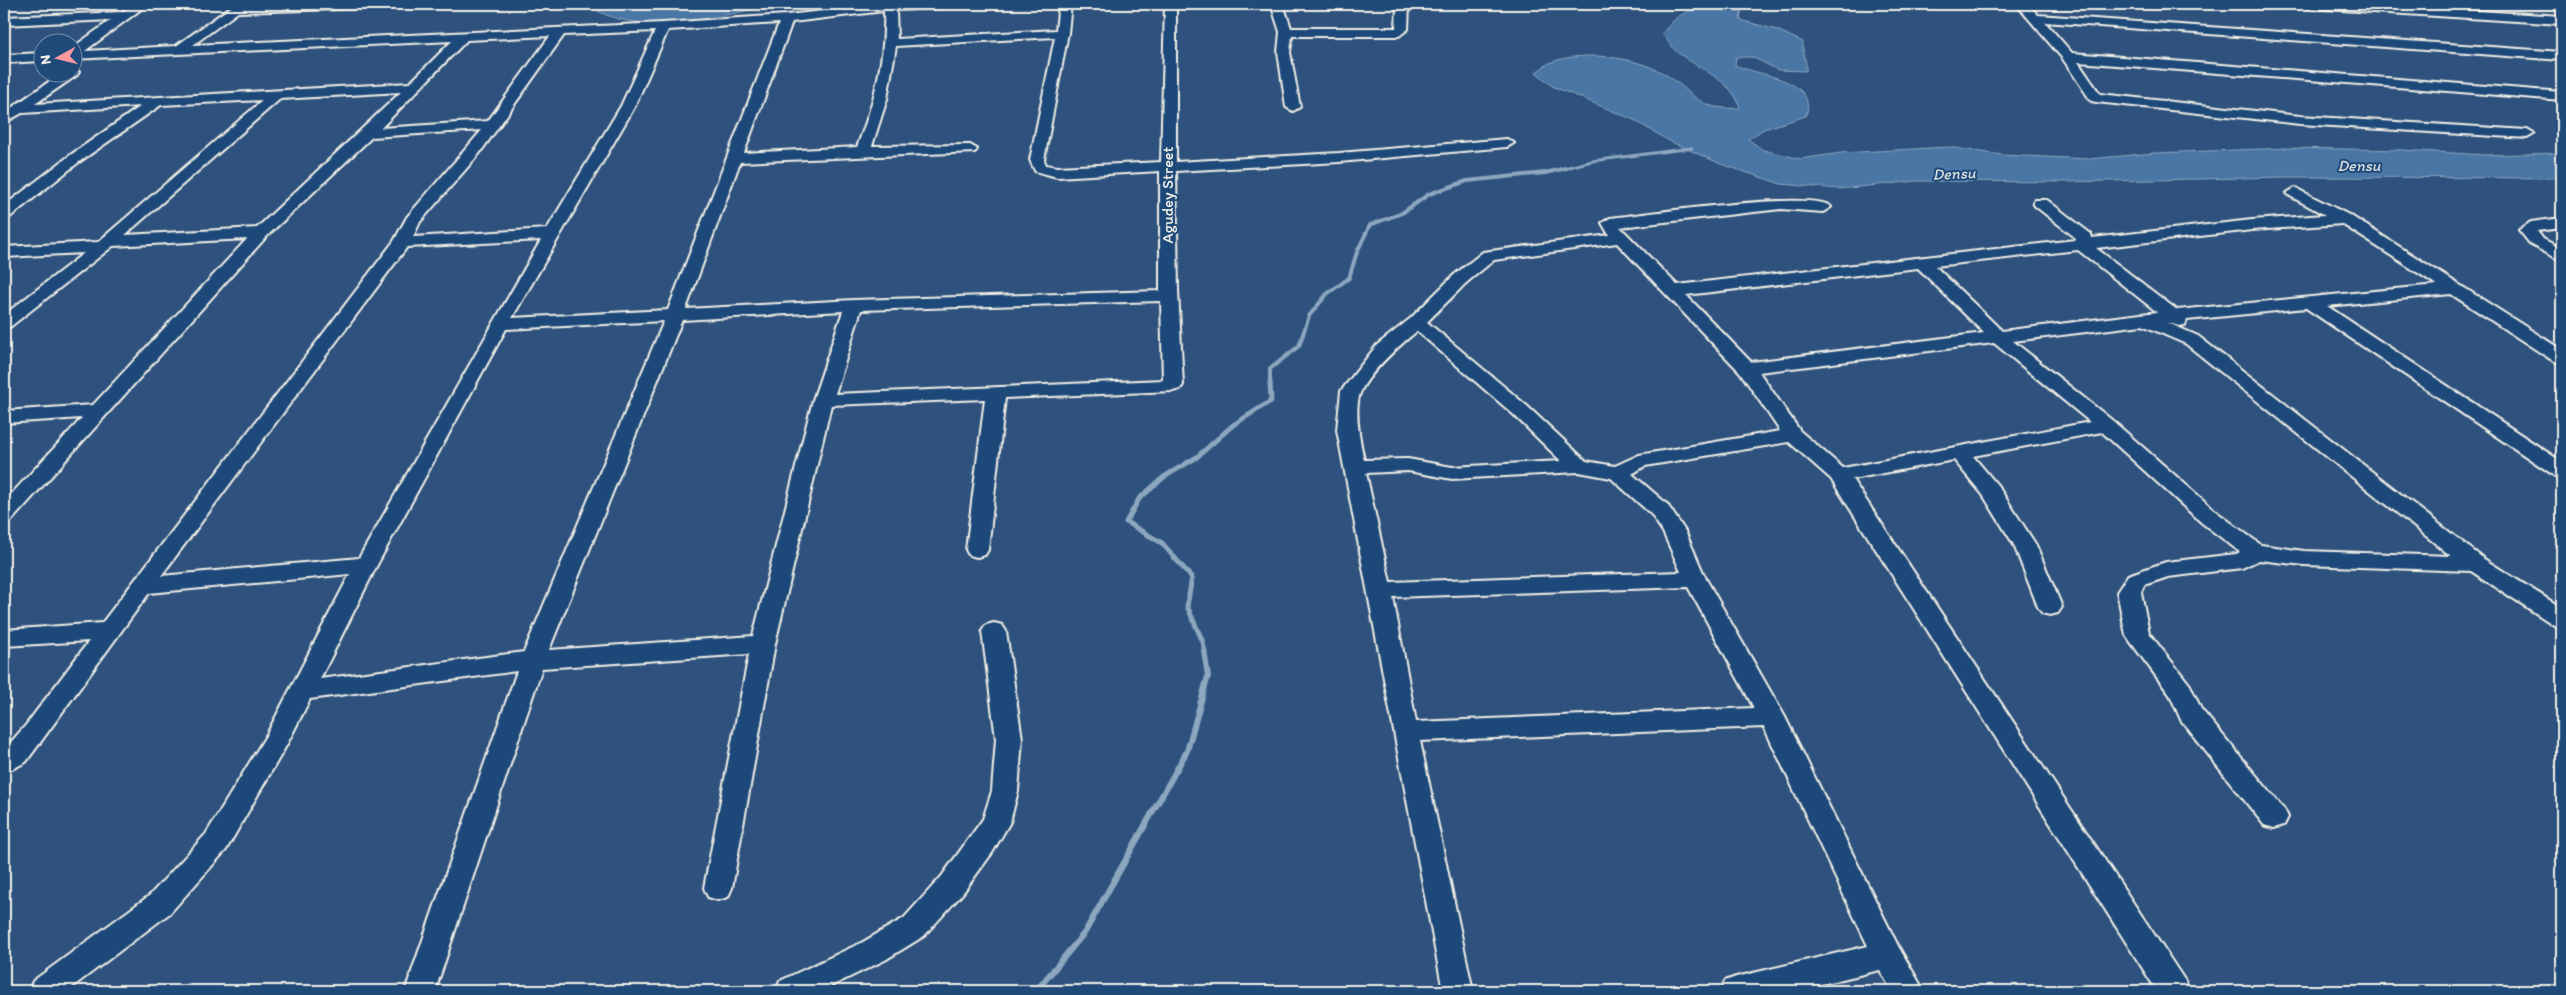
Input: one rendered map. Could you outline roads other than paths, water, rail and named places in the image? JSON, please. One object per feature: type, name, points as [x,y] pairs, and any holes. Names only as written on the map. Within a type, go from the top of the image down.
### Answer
[{"type":"street","points":[[82,48],[142,4]]},
{"type":"street","points":[[179,50],[238,6],[372,4]]},
{"type":"street","points":[[82,55],[559,33],[787,20],[819,14],[942,4]]},
{"type":"street","points":[[1065,4],[1062,33],[1038,160],[1040,168],[1056,172],[1368,156],[1507,143]]},
{"type":"street","points":[[1277,4],[1286,32],[1285,58],[1293,107]]},
{"type":"street","points":[[1286,32],[1399,32],[1402,29],[1403,4]]},
{"type":"street","points":[[2022,4],[2068,57],[2096,98],[2300,120],[2526,134]]},
{"type":"street","points":[[2309,4],[2562,20]]},
{"type":"street","name":"Agudey Street","points":[[996,392],[1173,385],[1168,296],[1167,166],[1171,5]]},
{"type":"street","points":[[863,151],[876,118],[892,24],[890,7]]},
{"type":"street","points":[[4,21],[125,16]]},
{"type":"street","points":[[2034,18],[2562,56]]},
{"type":"street","points":[[420,991],[533,660],[676,313],[787,20]]},
{"type":"street","points":[[44,991],[160,904],[216,842],[276,738],[366,565],[500,324],[628,106],[662,27]]},
{"type":"street","points":[[4,763],[17,755],[402,242],[412,220],[474,151],[559,33]]},
{"type":"street","points":[[889,43],[1062,33]]},
{"type":"street","points":[[4,515],[96,411],[261,233],[368,133],[464,36]]},
{"type":"street","points":[[82,65],[99,54]]},
{"type":"street","points":[[2068,57],[2562,96]]},
{"type":"street","points":[[4,59],[32,58]]},
{"type":"street","points":[[4,118],[58,82]]},
{"type":"street","points":[[20,109],[413,87]]},
{"type":"street","points":[[4,323],[12,310],[40,297],[105,244],[275,96]]},
{"type":"street","points":[[4,214],[74,159],[157,102]]},
{"type":"street","points":[[368,133],[491,125]]},
{"type":"street","points":[[736,158],[863,151],[970,149]]},
{"type":"street","points":[[2296,192],[2345,219],[2562,358]]},
{"type":"street","points":[[1823,207],[1781,204],[1610,224],[1610,226],[1747,368],[1793,434],[1839,475],[2174,991]]},
{"type":"street","points":[[2041,204],[2085,237],[2081,244]]},
{"type":"street","points":[[1672,291],[1920,261],[2252,225],[2345,219]]},
{"type":"street","points":[[2562,223],[2537,225],[2527,230],[2536,242],[2562,256]]},
{"type":"street","points":[[4,252],[261,233]]},
{"type":"street","points":[[402,242],[554,234]]},
{"type":"street","points":[[1458,991],[1405,732],[1380,590],[1347,430],[1351,391],[1384,349],[1417,322],[1460,279],[1489,256],[1620,238]]},
{"type":"street","points":[[2081,244],[2176,316],[2192,340]]},
{"type":"street","points":[[1920,261],[1999,338],[2106,425],[2210,518],[2255,552],[2304,558],[2476,564]]},
{"type":"street","points":[[1747,368],[2144,319],[2311,304],[2451,288]]},
{"type":"street","points":[[500,324],[676,313],[854,305],[1168,296]]},
{"type":"street","points":[[2311,304],[2562,471]]},
{"type":"street","points":[[718,888],[763,644],[823,400],[854,305]]},
{"type":"street","points":[[2144,319],[2192,340],[2476,564],[2562,619]]},
{"type":"street","points":[[1417,322],[1520,410],[1579,466]]},
{"type":"street","points":[[823,400],[996,392],[977,550]]},
{"type":"street","points":[[4,417],[96,411]]},
{"type":"street","points":[[1839,475],[2106,425]]},
{"type":"street","points":[[1618,474],[1639,461],[1793,434]]},
{"type":"street","points":[[1959,453],[1991,491],[2025,545],[2050,607]]},
{"type":"street","points":[[1354,467],[1408,465],[1452,473],[1579,466],[1618,474],[1664,516],[1687,556],[1694,579],[1772,717],[1887,955],[1909,991]]},
{"type":"street","points":[[2255,552],[2242,561],[2159,573],[2136,580],[2128,592],[2138,635],[2181,691],[2190,713],[2274,816]]},
{"type":"street","points":[[142,586],[366,565]]},
{"type":"street","points":[[1380,590],[1694,579]]},
{"type":"street","points":[[4,638],[110,631]]},
{"type":"street","points":[[791,991],[874,951],[914,927],[952,885],[982,845],[996,822],[1005,791],[1009,739],[994,631]]},
{"type":"street","points":[[300,691],[533,660],[763,644]]},
{"type":"street","points":[[1405,732],[1772,717]]},
{"type":"street","points":[[1736,991],[1887,955]]},
{"type":"water","points":[[588,4],[779,4],[707,18],[654,23],[629,21],[607,15]]},
{"type":"water","name":"Densu","points":[[1700,4],[1748,4],[1742,8],[1740,20],[1777,30],[1803,42],[1806,71],[1778,70],[1752,57],[1736,57],[1735,65],[1784,80],[1795,86],[1803,94],[1807,103],[1806,116],[1764,129],[1748,139],[1763,150],[1800,159],[1841,153],[1948,147],[2002,155],[2089,159],[2154,153],[2287,148],[2402,150],[2486,155],[2562,153],[2562,178],[2286,177],[2064,182],[1917,181],[1839,189],[1781,184],[1721,164],[1671,142],[1632,119],[1552,86],[1536,72],[1550,63],[1578,56],[1624,59],[1651,67],[1663,73],[1705,103],[1725,108],[1740,108],[1736,98],[1723,82],[1677,52],[1662,33],[1676,18]]},
{"type":"waterway","points":[[1561,169],[1592,161],[1692,148]]},
{"type":"waterway","points":[[1270,381],[1270,369],[1299,346],[1309,316],[1327,294],[1349,278],[1357,252],[1370,225],[1402,213],[1429,194],[1467,181],[1545,173],[1566,168]]},
{"type":"waterway","points":[[1205,653],[1203,642],[1187,606],[1192,578],[1162,543],[1126,522],[1139,499],[1164,477],[1197,457],[1233,425],[1271,401],[1270,381]]},
{"type":"waterway","points":[[1036,991],[1085,932],[1187,751],[1208,676],[1204,651]]}]
